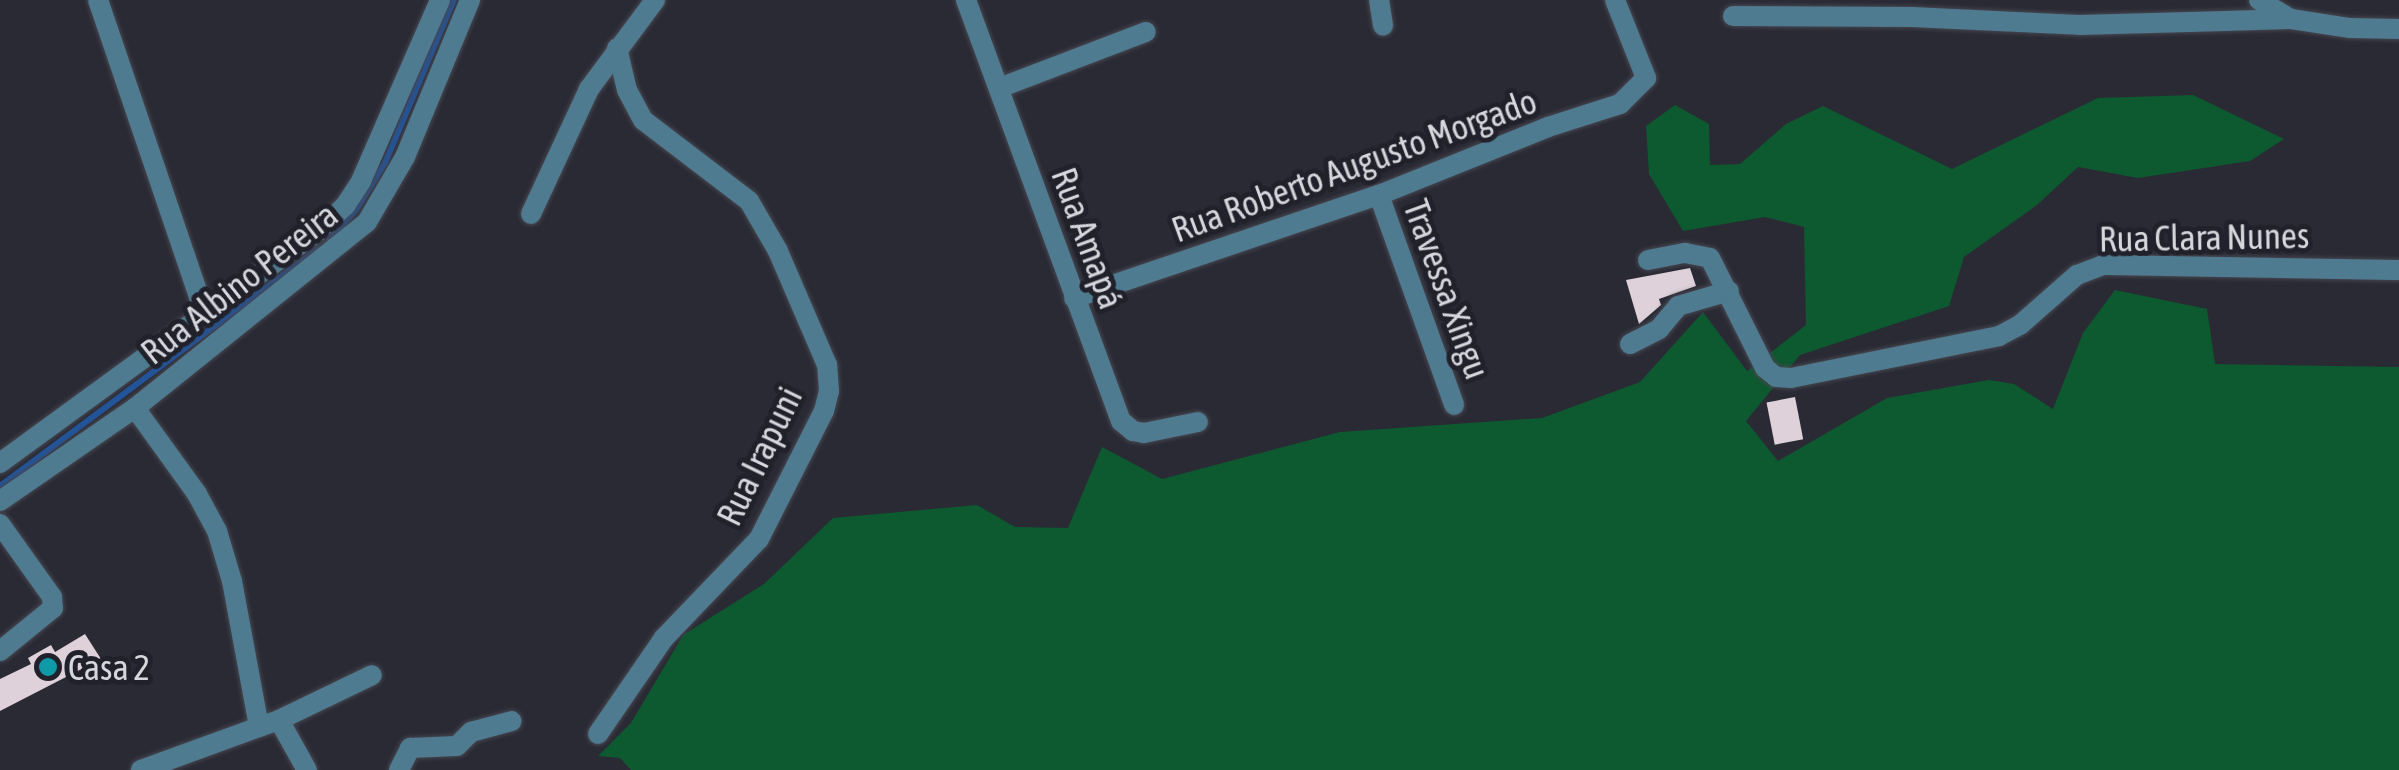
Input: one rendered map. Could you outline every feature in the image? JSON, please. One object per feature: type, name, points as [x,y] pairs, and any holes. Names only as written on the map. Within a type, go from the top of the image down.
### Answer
[{"type":"street","points":[[98,0],[205,314]]},
{"type":"street","name":"Rua Albino Pereira","points":[[0,463],[67,410],[318,231],[345,206],[361,181],[440,0]]},
{"type":"street","name":"Rua Albino Pereira","points":[[0,501],[367,222],[405,157],[470,0]]},
{"type":"street","points":[[532,214],[589,89],[655,0]]},
{"type":"street","name":"Rua Amapá","points":[[966,0],[1074,298],[1127,428],[1144,432],[1198,422]]},
{"type":"street","points":[[1378,0],[1383,26]]},
{"type":"street","name":"Rua Roberto Augusto Morgado","points":[[1074,298],[1379,195],[1548,127],[1620,104],[1646,78],[1615,0]]},
{"type":"street","points":[[2259,0],[2291,19]]},
{"type":"street","points":[[1733,16],[1912,17],[2080,25],[2291,19],[2350,28],[2399,29]]},
{"type":"street","points":[[999,88],[1146,32]]},
{"type":"street","name":"Rua Irapuni","points":[[598,734],[664,638],[759,539],[824,412],[828,391],[827,365],[820,347],[778,251],[749,201],[643,120],[627,90],[617,48]]},
{"type":"street","name":"Travessa Xingu","points":[[1379,195],[1454,405]]},
{"type":"street","name":"Rua Clara Nunes","points":[[1648,260],[1701,253],[1710,258],[1765,368],[1776,376],[1791,378],[1999,336],[2020,325],[2077,275],[2103,265],[2399,270]]},
{"type":"street","points":[[1630,344],[1659,329],[1678,306],[1729,291]]},
{"type":"street","points":[[67,410],[126,408],[197,494],[217,531],[269,724],[306,770]]},
{"type":"street","points":[[0,524],[52,597],[53,608],[0,651]]},
{"type":"street","points":[[141,770],[269,724],[372,675]]},
{"type":"street","points":[[399,770],[410,748],[458,746],[471,732],[512,721]]},
{"type":"green space","points":[[2193,95],[2284,139],[2250,161],[2138,178],[2078,167],[2037,205],[1964,257],[1949,306],[1800,355],[1746,421],[1778,461],[1887,398],[1989,380],[2014,384],[2053,409],[2083,333],[2115,290],[2207,309],[2215,364],[2399,367],[2399,770],[631,770],[620,758],[598,756],[631,723],[683,635],[764,584],[833,518],[977,505],[1015,527],[1068,528],[1102,447],[1162,479],[1340,432],[1542,418],[1640,382],[1703,312],[1747,371],[1806,325],[1804,227],[1765,217],[1683,231],[1649,174],[1646,126],[1675,105],[1709,124],[1710,165],[1740,164],[1786,124],[1823,106],[1952,169],[2098,98]]},
{"type":"building","points":[[1690,268],[1696,286],[1659,299],[1661,305],[1639,324],[1626,280]]},
{"type":"building","points":[[1795,397],[1803,439],[1775,445],[1767,403]]},
{"type":"building","points":[[85,634],[101,659],[0,711],[0,679],[31,664],[28,658],[51,645],[55,652]]},
{"type":"waterway","points":[[329,240],[356,210],[385,163],[454,0]]},
{"type":"waterway","points":[[0,486],[319,248]]},
{"type":"place","name":"Casa 2","points":[[48,667]]}]
